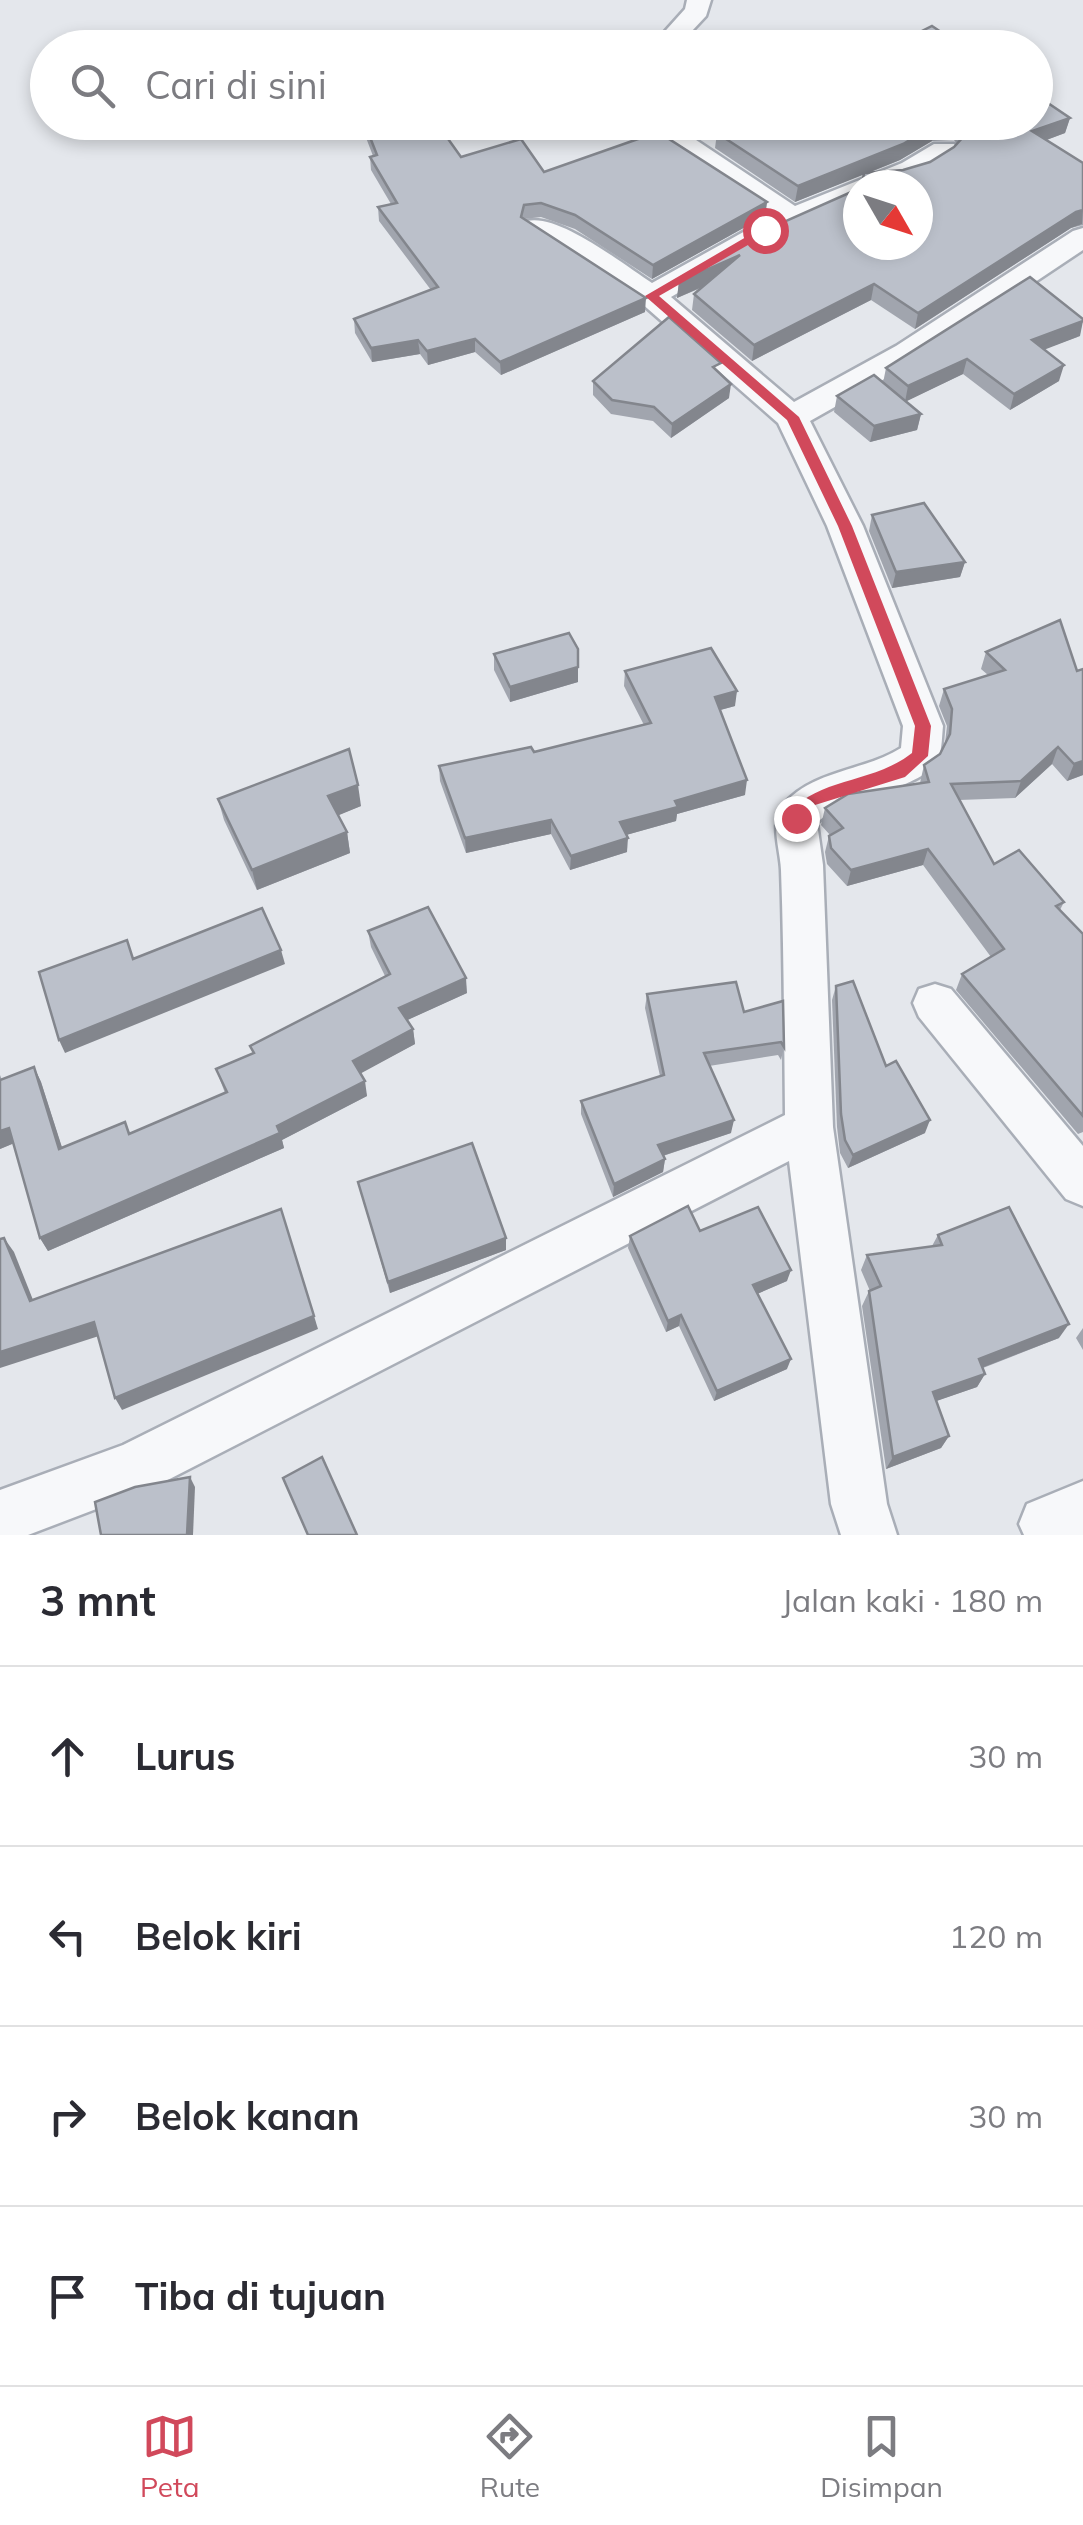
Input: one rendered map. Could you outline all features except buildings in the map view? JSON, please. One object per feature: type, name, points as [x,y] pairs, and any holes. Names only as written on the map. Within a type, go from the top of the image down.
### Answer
[{"type":"street","points":[[679,30],[697,11],[699,0]]},
{"type":"street","points":[[677,140],[793,217]]},
{"type":"street","points":[[909,170],[944,150]]},
{"type":"street","points":[[651,296],[793,217],[843,195]]},
{"type":"street","points":[[538,227],[570,243],[651,296],[792,417],[845,526],[923,726],[920,756],[899,773],[809,800],[796,818],[802,865],[809,1127],[859,1504],[869,1535]]},
{"type":"street","points":[[792,417],[907,354],[1083,238]]},
{"type":"street","points":[[935,1003],[1083,1183]]},
{"type":"street","points":[[0,1518],[135,1468],[809,1127]]},
{"type":"route","points":[[765,230],[651,296],[678,315],[792,417],[845,526],[923,726],[920,756],[899,773],[809,800],[796,818]]}]
